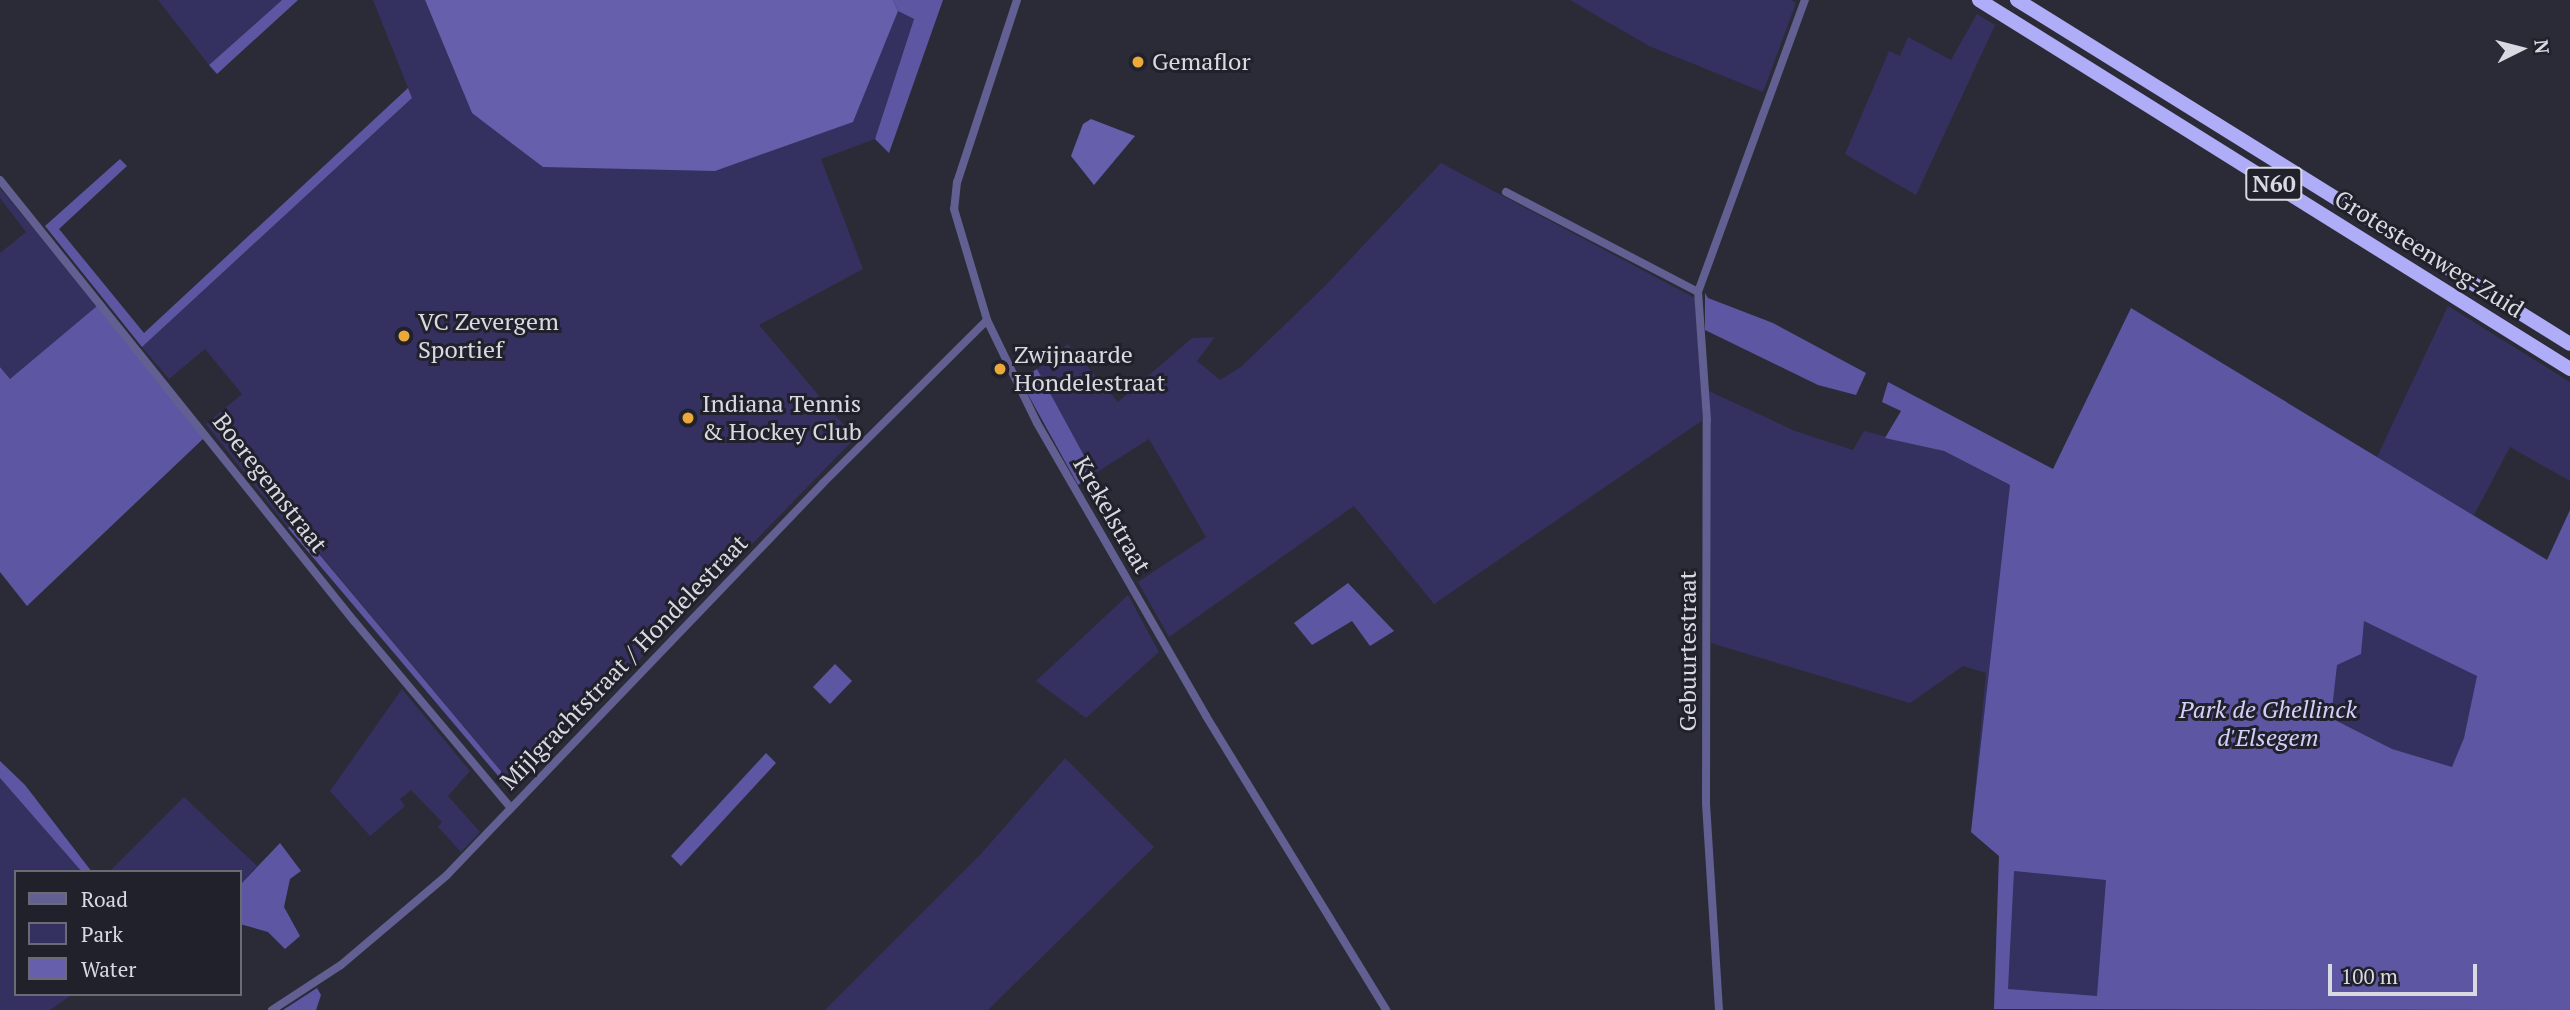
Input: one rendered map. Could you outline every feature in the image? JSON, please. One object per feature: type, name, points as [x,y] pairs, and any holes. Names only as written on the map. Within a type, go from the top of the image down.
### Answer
[{"type":"highway","name":"Grotesteenweg-Zuid","points":[[1979,0],[2570,369]]},
{"type":"highway","name":"Grotesteenweg-Zuid","points":[[2017,0],[2570,344]]},
{"type":"street","name":"Krekelstraat","points":[[1017,0],[957,182],[954,209],[987,320],[1031,413],[1206,716],[1386,1010]]},
{"type":"street","name":"Gebuurtestraat","points":[[1719,1010],[1706,803],[1707,420],[1698,292],[1805,0]]},
{"type":"street","name":"Boeregemstraat","points":[[0,180],[354,621],[511,808]]},
{"type":"street","points":[[1506,192],[1698,292]]},
{"type":"street","name":"Mijlgrachtstraat / Hondelestraat","points":[[272,1010],[382,932],[447,875],[904,399],[987,320]]},
{"type":"green space","points":[[158,0],[282,0],[209,65]]},
{"type":"green space","points":[[282,0],[298,0],[217,74],[209,65]]},
{"type":"green space","points":[[373,0],[425,0],[472,113],[852,122],[898,11],[914,19],[875,139],[821,159],[863,269],[759,325],[855,438],[515,788],[294,523],[288,528],[206,424],[242,394],[205,349],[169,379],[142,347],[412,98]]},
{"type":"green space","points":[[893,0],[943,0],[889,153],[875,139],[914,19],[898,11]]},
{"type":"green space","points":[[1570,0],[1791,0],[1796,3],[1763,92],[1649,46]]},
{"type":"green space","points":[[1977,14],[1995,25],[1916,195],[1845,154],[1889,51],[1900,56],[1908,37],[1951,60]]},
{"type":"green space","points":[[408,88],[412,98],[142,347],[45,226],[120,159],[127,166],[59,229],[144,333]]},
{"type":"green space","points":[[1441,163],[1695,298],[1703,420],[1434,604],[1354,506],[1169,637],[1138,582],[1206,537],[1149,439],[1094,474],[1037,369],[1068,344],[1118,402],[1192,338],[1215,337],[1197,361],[1220,380],[1241,367],[1326,285]]},
{"type":"green space","points":[[0,188],[97,306],[10,379],[0,367],[0,253],[26,232],[0,198]]},
{"type":"green space","points":[[1705,293],[1708,298],[1773,323],[1866,373],[1856,395],[1818,385],[1705,330]]},
{"type":"green space","points":[[97,306],[204,438],[27,606],[0,572],[0,367],[10,379]]},
{"type":"green space","name":"Park de Ghellinck d'Elsegem","points":[[2448,306],[2570,382],[2570,481],[2510,447],[2474,515],[2548,560],[2570,510],[2570,1010],[1994,1009],[1999,856],[1971,832],[1986,673],[1963,666],[1910,703],[1711,643],[1709,391],[1795,431],[1853,450],[1864,431],[1944,451],[2009,485],[2053,469],[2131,308],[2377,457]]},
{"type":"green space","name":"Park de Ghellinck d'Elsegem","points":[[2131,308],[2547,560],[2570,510],[2570,1010],[1994,1009],[1999,856],[1971,832],[2010,485],[1944,451],[1885,438],[1901,411],[1882,402],[1888,382],[2053,469]],"holes":[[[2364,621],[2477,676],[2464,738],[2452,767],[2392,749],[2331,718],[2337,665],[2361,654]],[[2014,871],[2106,880],[2097,996],[2008,989]]]},
{"type":"green space","points":[[1037,369],[1094,474],[1078,485],[1020,380]]},
{"type":"green space","points":[[293,523],[515,788],[511,791],[288,528]]},
{"type":"green space","points":[[1348,583],[1394,631],[1370,646],[1352,621],[1312,645],[1294,623]]},
{"type":"green space","points":[[1128,595],[1159,652],[1086,718],[1036,681]]},
{"type":"green space","points":[[835,664],[852,681],[830,704],[813,687]]},
{"type":"green space","points":[[402,689],[470,771],[448,796],[480,832],[461,852],[438,827],[442,822],[411,790],[400,799],[405,806],[370,836],[330,791]]},
{"type":"green space","points":[[766,753],[776,763],[681,866],[671,856]]},
{"type":"green space","points":[[1065,758],[1154,847],[988,1010],[825,1010],[980,855]]},
{"type":"green space","points":[[0,761],[25,785],[90,870],[80,870],[0,778]]},
{"type":"green space","points":[[0,778],[80,870],[14,870],[14,996],[70,996],[50,1010],[0,1010]]},
{"type":"green space","points":[[184,797],[257,866],[242,883],[242,870],[111,870]]},
{"type":"green space","points":[[280,843],[301,871],[290,879],[284,907],[300,936],[285,949],[268,932],[242,925],[242,883]]},
{"type":"green space","points":[[317,988],[321,995],[316,1010],[283,1010]]},
{"type":"water","points":[[425,0],[893,0],[898,11],[853,122],[715,171],[543,167],[472,113]]},
{"type":"water","points":[[1091,119],[1135,136],[1094,185],[1071,156],[1083,124]]},
{"type":"place","name":"Gemaflor","points":[[1138,62]]},
{"type":"place","name":"VC Zevergem Sportief","points":[[404,336]]},
{"type":"place","name":"Zwijnaarde Hondelestraat","points":[[1000,369]]},
{"type":"place","name":"Indiana Tennis & Hockey Club","points":[[688,418]]}]
